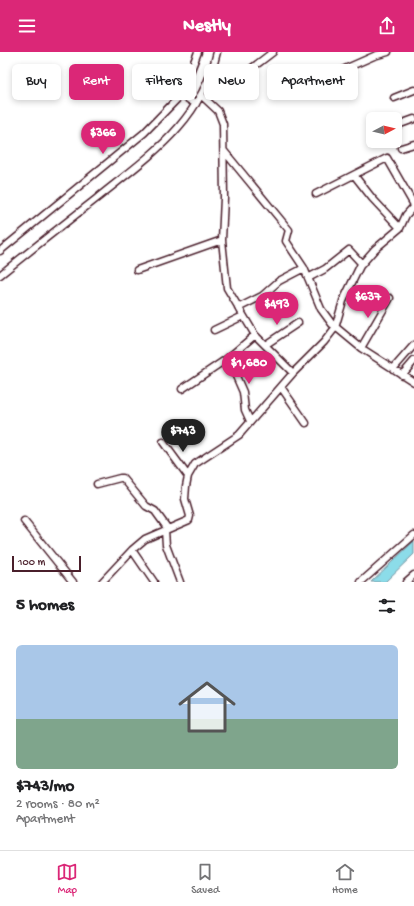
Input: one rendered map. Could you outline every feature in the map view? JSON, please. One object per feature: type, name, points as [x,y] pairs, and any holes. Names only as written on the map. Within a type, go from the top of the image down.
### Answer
[{"type":"street","points":[[196,64],[198,52]]},
{"type":"street","points":[[213,64],[217,52]]},
{"type":"street","points":[[257,64],[273,52]]},
{"type":"street","points":[[366,52],[366,59]]},
{"type":"street","points":[[355,64],[386,52]]},
{"type":"street","points":[[394,98],[414,90]]},
{"type":"street","points":[[202,96],[204,91]]},
{"type":"street","points":[[196,98],[202,96]]},
{"type":"street","points":[[202,96],[215,107],[223,124],[224,198],[222,240],[225,283],[238,308],[255,335],[293,373]]},
{"type":"street","points":[[0,251],[144,133],[188,100]]},
{"type":"street","points":[[0,275],[163,144],[180,126],[188,100]]},
{"type":"street","points":[[402,123],[414,119]]},
{"type":"street","points":[[402,148],[414,144]]},
{"type":"street","points":[[224,151],[289,230],[286,242],[304,268],[321,309],[335,328],[361,348],[414,382]]},
{"type":"street","points":[[102,582],[132,550],[148,537],[189,519],[185,499],[188,476],[197,462],[239,435],[293,373],[320,346],[335,328],[343,301],[354,275],[375,249],[400,228],[406,215],[414,206],[388,159],[316,194]]},
{"type":"street","points":[[354,175],[372,198],[400,228]]},
{"type":"street","points":[[406,215],[414,217]]},
{"type":"street","points":[[137,270],[222,240]]},
{"type":"street","points":[[308,278],[325,269],[349,250],[362,264]]},
{"type":"street","points":[[238,308],[262,296],[279,281],[304,268]]},
{"type":"street","points":[[361,348],[390,298]]},
{"type":"street","points":[[214,330],[243,316]]},
{"type":"street","points":[[265,345],[298,323]]},
{"type":"street","points":[[182,389],[228,358],[255,335]]},
{"type":"street","points":[[393,369],[414,345]]},
{"type":"street","points":[[228,358],[243,392],[245,410],[250,421]]},
{"type":"street","points":[[402,375],[414,361]]},
{"type":"street","points":[[281,387],[306,424]]},
{"type":"street","points":[[163,442],[188,476]]},
{"type":"street","points":[[97,484],[124,478],[146,506],[155,511],[166,530],[166,545],[180,582]]},
{"type":"street","points":[[24,521],[73,582]]},
{"type":"street","points":[[361,582],[414,535]]},
{"type":"street","points":[[132,550],[154,582]]},
{"type":"street","points":[[406,582],[414,575]]},
{"type":"water","points":[[414,541],[414,554],[385,582],[371,582]]}]
